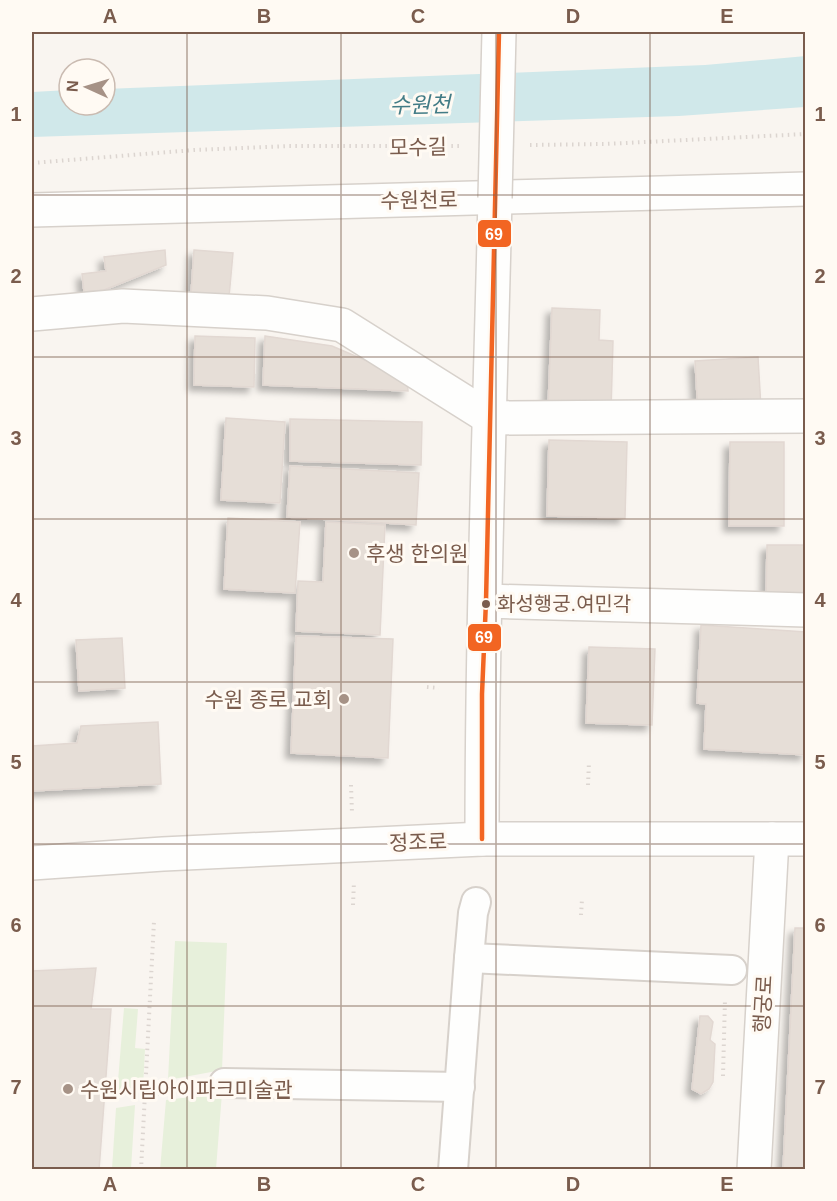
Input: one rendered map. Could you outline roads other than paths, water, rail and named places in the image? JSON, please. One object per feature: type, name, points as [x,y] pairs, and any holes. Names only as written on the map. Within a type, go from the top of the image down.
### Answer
[{"type":"street","points":[[483,839],[482,694],[499,32]]},
{"type":"street","name":"수원천로","points":[[32,210],[806,189]]},
{"type":"street","points":[[32,314],[123,306],[267,313],[342,325],[490,418],[806,416]]},
{"type":"street","points":[[486,601],[806,610]]},
{"type":"street","name":"정조로","points":[[32,863],[163,854],[483,839],[806,839]]},
{"type":"street","name":"행궁로","points":[[754,1170],[772,839]]},
{"type":"street","points":[[453,1170],[469,958],[476,902]]},
{"type":"street","points":[[469,958],[732,970]]},
{"type":"street","points":[[225,1083],[460,1087]]},
{"type":"water","name":"수원천","points":[[806,56],[805,107],[679,116],[32,137],[32,92],[57,91],[57,117],[117,117],[117,89],[705,65]]},
{"type":"place","name":"후생 한의원","points":[[354,553]]},
{"type":"place","name":"화성행궁.여민각","points":[[486,604]]},
{"type":"place","name":"수원 종로 교회","points":[[344,699]]},
{"type":"place","name":"수원시립아이파크미술관","points":[[68,1089]]}]
